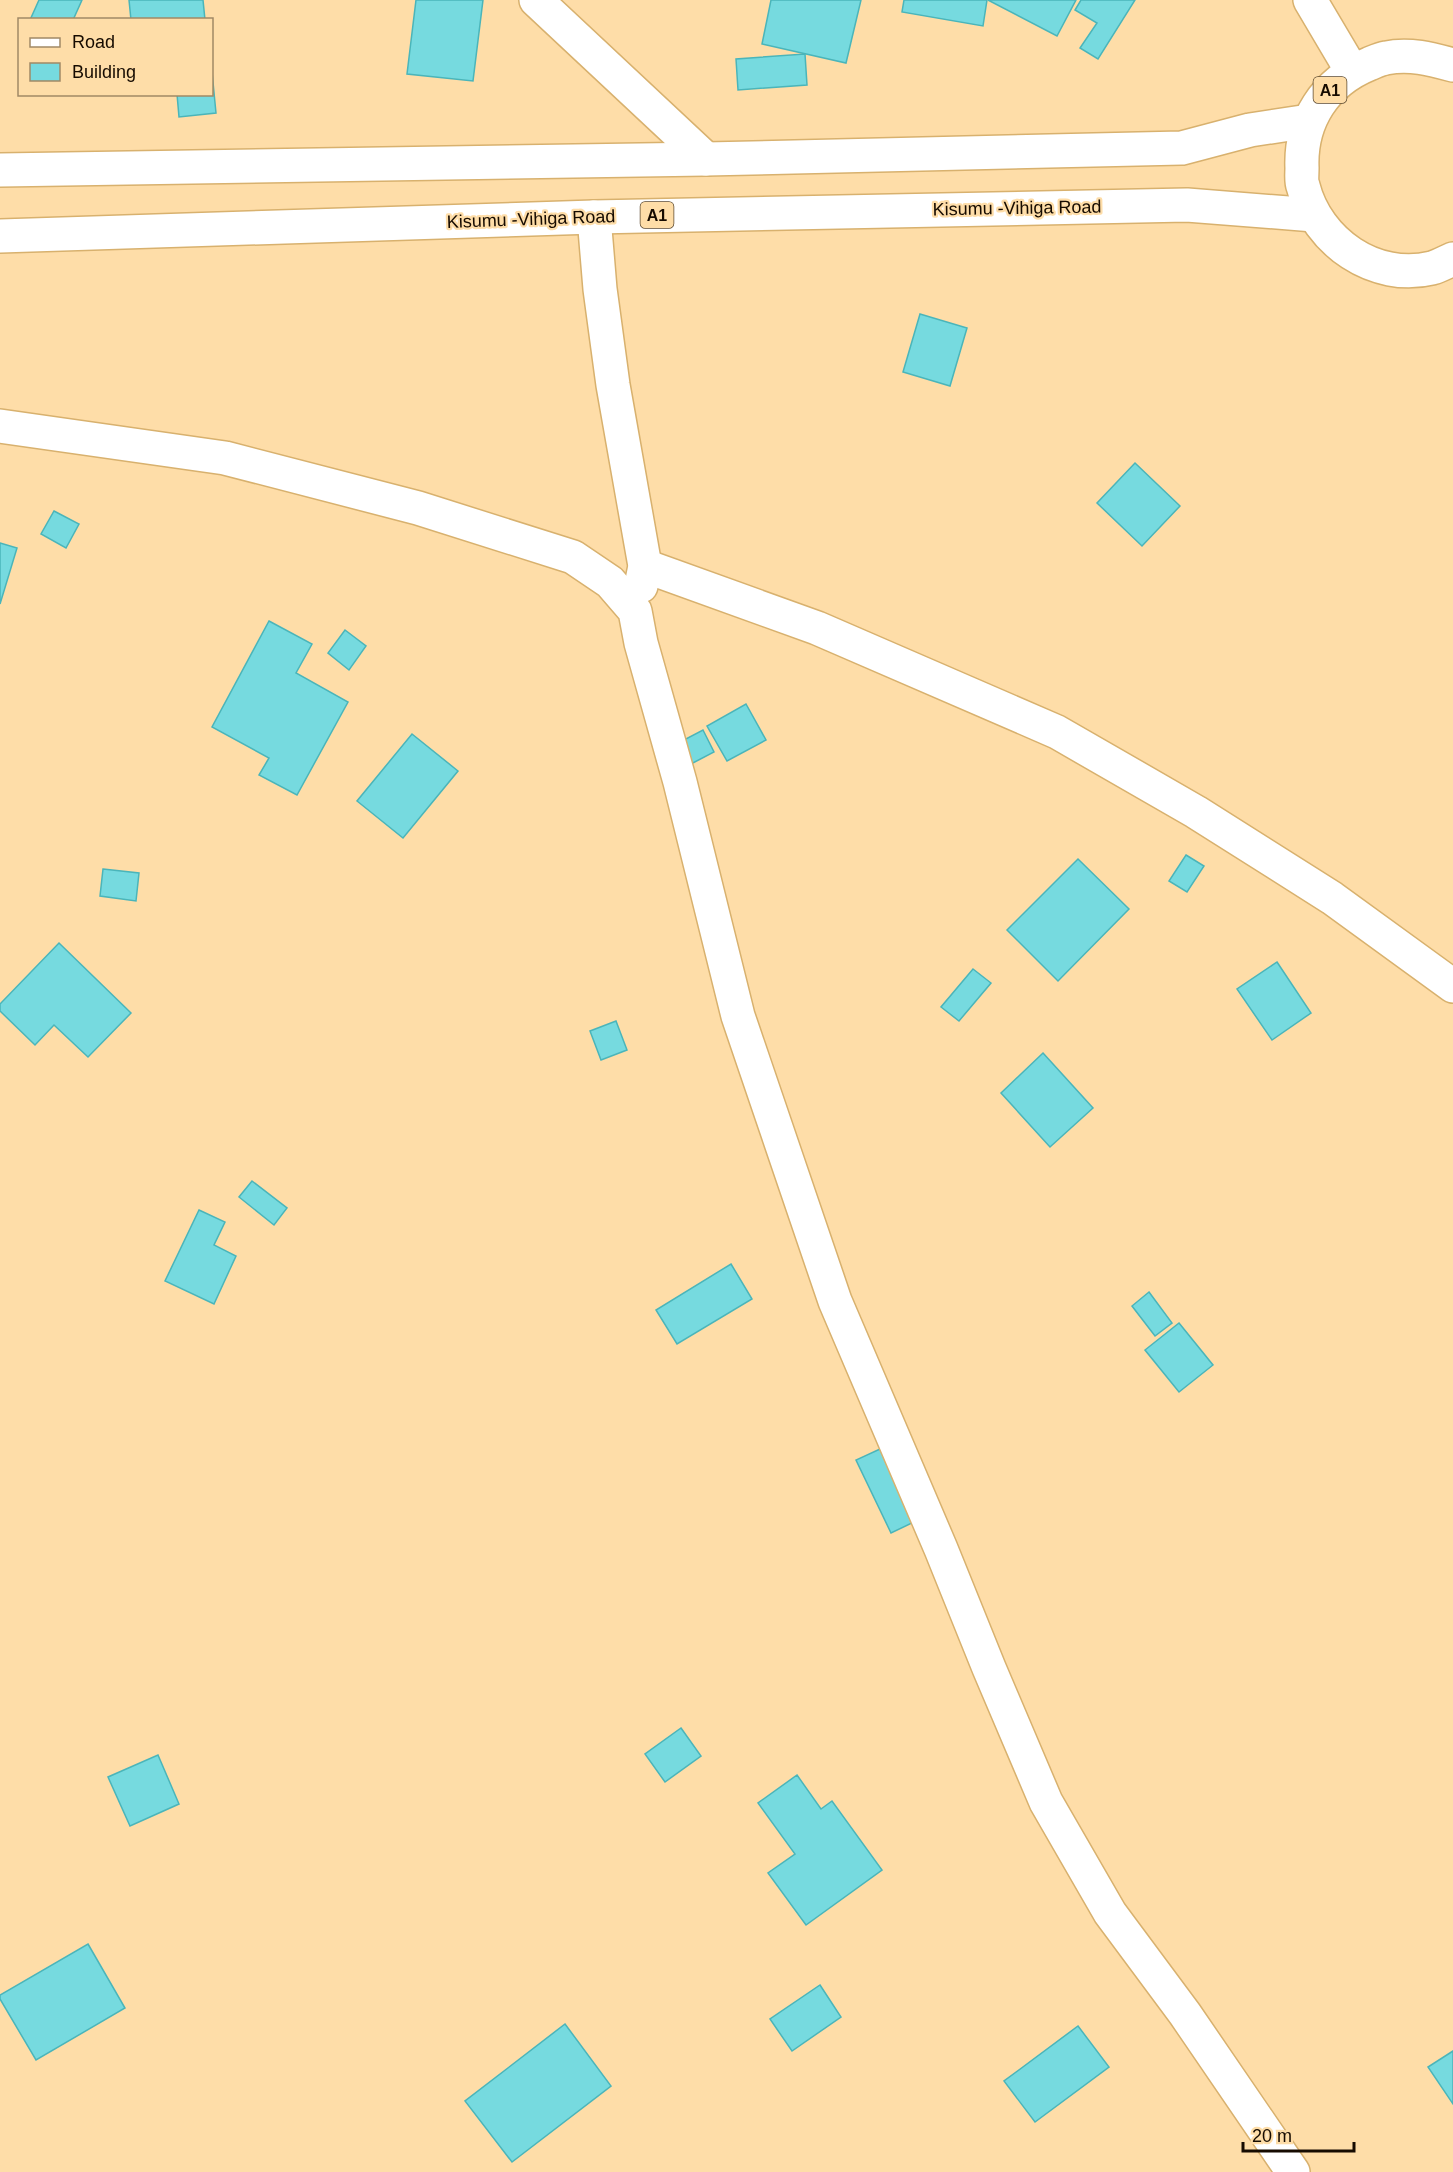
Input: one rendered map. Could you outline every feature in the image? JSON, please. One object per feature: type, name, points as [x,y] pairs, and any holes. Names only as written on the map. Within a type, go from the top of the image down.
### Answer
[{"type":"main road","points":[[536,0],[706,159]]},
{"type":"main road","points":[[1310,0],[1352,71]]},
{"type":"main road","name":"A1","points":[[1453,65],[1421,56],[1385,58],[1352,71],[1334,85],[1320,102],[1309,122],[1301,153],[1302,185],[1314,215],[1335,243],[1363,261],[1397,270],[1431,268],[1453,259]]},
{"type":"main road","name":"A1","points":[[0,170],[706,159],[1182,148],[1250,130],[1309,122]]},
{"type":"main road","name":"Kisumu -Vihiga Road","points":[[0,236],[594,217],[1187,205],[1314,215]]},
{"type":"main road","points":[[594,217],[600,289],[613,385],[645,566],[635,611],[641,643],[680,782],[738,1016],[835,1301],[1046,1802],[1110,1913],[1185,2014],[1293,2172]]},
{"type":"main road","points":[[0,426],[225,458],[418,508],[573,557],[610,582],[635,611]]},
{"type":"main road","points":[[645,566],[817,628],[1057,732],[1196,812],[1332,898],[1453,986]]},
{"type":"building","points":[[39,0],[82,0],[74,18],[31,18]]},
{"type":"building","points":[[129,0],[203,0],[205,18],[131,18]]},
{"type":"building","points":[[416,0],[483,0],[473,81],[407,74]]},
{"type":"building","points":[[771,0],[861,0],[846,63],[762,44]]},
{"type":"building","points":[[904,0],[987,0],[983,26],[902,12]]},
{"type":"building","points":[[988,0],[1076,0],[1057,36]]},
{"type":"building","points":[[1081,0],[1135,0],[1098,59],[1080,48],[1097,23],[1075,10]]},
{"type":"building","points":[[805,54],[807,85],[738,90],[736,59]]},
{"type":"building","points":[[213,82],[216,113],[179,117],[177,96],[213,96]]},
{"type":"building","points":[[920,314],[967,328],[950,386],[903,372]]},
{"type":"building","points":[[1135,463],[1180,506],[1142,546],[1097,503]]},
{"type":"building","points":[[54,511],[79,524],[66,548],[41,534]]},
{"type":"building","points":[[0,543],[17,548],[0,604]]},
{"type":"building","points":[[269,621],[312,644],[296,673],[348,702],[297,795],[259,775],[269,758],[212,727]]},
{"type":"building","points":[[345,630],[366,646],[349,670],[328,653]]},
{"type":"building","points":[[746,704],[766,740],[727,761],[707,726]]},
{"type":"building","points":[[703,730],[714,752],[691,764],[680,742]]},
{"type":"building","points":[[412,734],[458,771],[403,838],[357,801]]},
{"type":"building","points":[[1186,855],[1204,866],[1187,892],[1169,881]]},
{"type":"building","points":[[1078,859],[1129,909],[1058,981],[1007,930]]},
{"type":"building","points":[[103,869],[139,873],[136,901],[100,896]]},
{"type":"building","points":[[59,943],[131,1013],[88,1057],[54,1025],[35,1045],[0,1011],[0,1004]]},
{"type":"building","points":[[1277,962],[1311,1013],[1272,1040],[1237,989]]},
{"type":"building","points":[[973,969],[991,983],[959,1021],[941,1007]]},
{"type":"building","points":[[616,1021],[627,1050],[601,1060],[590,1031]]},
{"type":"building","points":[[1043,1053],[1093,1108],[1050,1147],[1001,1093]]},
{"type":"building","points":[[252,1181],[287,1208],[274,1225],[239,1197]]},
{"type":"building","points":[[199,1210],[225,1222],[214,1245],[236,1256],[214,1304],[165,1281]]},
{"type":"building","points":[[731,1264],[752,1299],[677,1344],[656,1310]]},
{"type":"building","points":[[1149,1292],[1172,1323],[1155,1336],[1132,1306]]},
{"type":"building","points":[[1179,1323],[1213,1365],[1179,1392],[1145,1350]]},
{"type":"building","points":[[880,1449],[916,1521],[891,1533],[856,1460]]},
{"type":"building","points":[[681,1728],[701,1756],[665,1782],[645,1754]]},
{"type":"building","points":[[158,1755],[179,1804],[130,1826],[108,1777]]},
{"type":"building","points":[[797,1775],[821,1809],[832,1801],[882,1870],[806,1925],[768,1873],[795,1854],[758,1803]]},
{"type":"building","points":[[88,1944],[125,2008],[36,2060],[0,1999],[0,1995]]},
{"type":"building","points":[[820,1985],[841,2017],[792,2051],[770,2019]]},
{"type":"building","points":[[565,2024],[611,2086],[512,2162],[465,2101]]},
{"type":"building","points":[[1078,2026],[1109,2067],[1035,2122],[1004,2081]]},
{"type":"building","points":[[1453,2051],[1453,2104],[1428,2067]]}]
